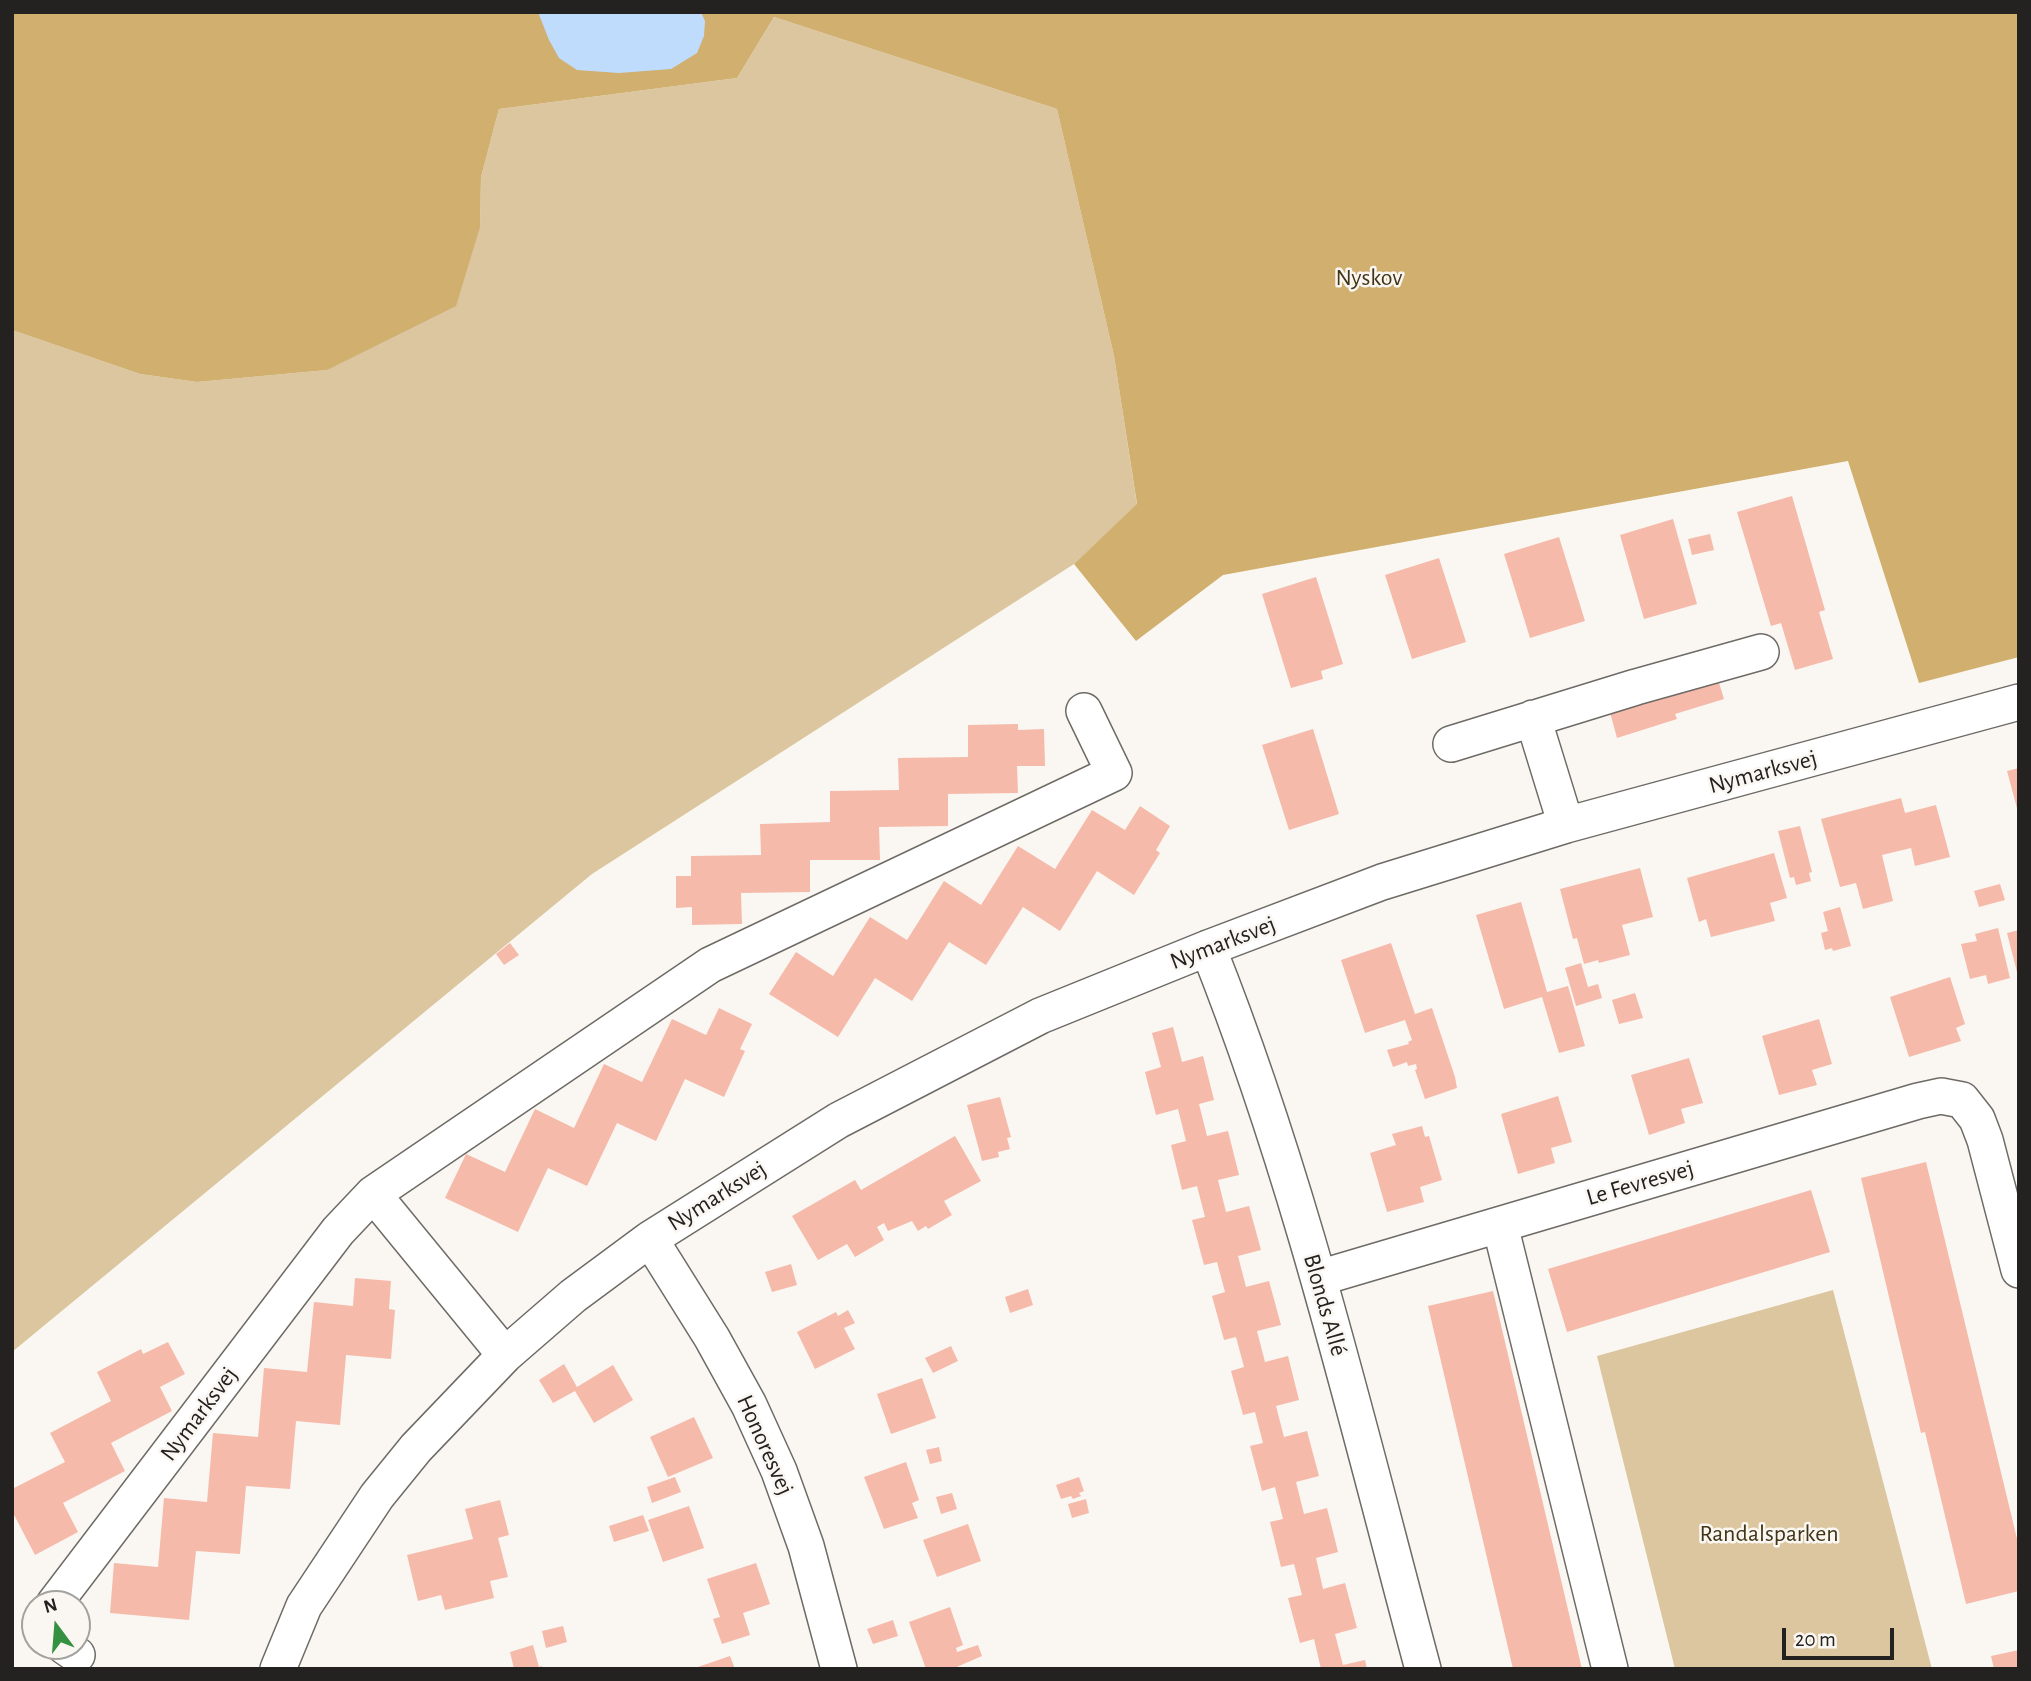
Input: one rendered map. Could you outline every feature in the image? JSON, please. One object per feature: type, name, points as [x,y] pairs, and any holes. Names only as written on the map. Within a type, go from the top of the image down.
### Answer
[{"type":"street","points":[[1451,744],[1761,652]]},
{"type":"street","name":"Nymarksvej","points":[[278,1669],[304,1606],[377,1496],[416,1448],[505,1355],[573,1296],[650,1239],[839,1120],[1040,1016],[1382,882],[1566,825],[2019,702]]},
{"type":"street","name":"Nymarksvej","points":[[65,1590],[338,1231],[373,1194],[710,965],[1114,773],[1084,711]]},
{"type":"street","points":[[1533,718],[1566,825]]},
{"type":"street","name":"Blonds Allé","points":[[1208,948],[1265,1102],[1319,1278],[1423,1669]]},
{"type":"street","name":"Le Fevresvej","points":[[1319,1278],[1941,1096],[1962,1100],[1977,1119],[2019,1270]]},
{"type":"street","points":[[373,1194],[505,1355]]},
{"type":"street","points":[[1500,1225],[1610,1669]]},
{"type":"street","name":"Honoresvej","points":[[650,1239],[712,1338],[749,1405],[779,1471],[806,1546],[839,1669]]},
{"type":"green space","name":"Nyskov","points":[[12,12],[2019,12],[2019,657],[1919,683],[1848,461],[1223,575],[1136,641],[1074,564],[1137,504],[1114,356],[1057,109],[774,17],[737,78],[499,109],[481,177],[480,227],[456,306],[327,370],[197,382],[140,374],[12,330]]},
{"type":"green space","points":[[774,17],[1057,109],[1114,356],[1137,505],[1074,564],[592,874],[12,1352],[12,330],[140,374],[197,382],[327,370],[480,227],[481,177],[499,109],[737,78]]},
{"type":"green space","name":"Randalsparken","points":[[1833,1290],[1932,1669],[1675,1669],[1597,1356]]},
{"type":"water","points":[[538,12],[701,12],[705,21],[704,36],[697,53],[671,69],[619,73],[577,70],[559,58]]},
{"type":"building","points":[[1792,496],[1825,610],[1819,612],[1833,659],[1795,670],[1781,623],[1771,626],[1737,512]]},
{"type":"building","points":[[1673,519],[1697,604],[1644,619],[1620,535]]},
{"type":"building","points":[[1710,534],[1714,550],[1692,555],[1688,539]]},
{"type":"building","points":[[1559,537],[1585,621],[1530,638],[1504,554]]},
{"type":"building","points":[[1439,558],[1466,642],[1412,659],[1385,575]]},
{"type":"building","points":[[1316,577],[1343,664],[1321,671],[1323,679],[1291,688],[1262,594]]},
{"type":"building","points":[[1716,673],[1724,699],[1675,714],[1677,719],[1617,738],[1608,705]]},
{"type":"building","points":[[1018,724],[1018,730],[1044,729],[1045,766],[1017,766],[1018,793],[948,794],[948,826],[879,827],[880,860],[810,860],[810,892],[741,893],[742,924],[692,925],[692,907],[676,908],[676,876],[691,876],[691,856],[761,855],[760,824],[830,822],[830,791],[899,790],[898,758],[968,757],[968,725]]},
{"type":"building","points":[[1313,729],[1339,814],[1289,830],[1262,745]]},
{"type":"building","points":[[2019,768],[2019,811],[2018,812],[2007,771]]},
{"type":"building","points":[[1901,798],[1905,813],[1936,805],[1950,857],[1915,866],[1911,848],[1882,855],[1893,901],[1863,909],[1856,883],[1840,887],[1821,819]]},
{"type":"building","points":[[1140,806],[1170,826],[1156,850],[1160,853],[1134,895],[1097,871],[1060,931],[1023,907],[986,965],[949,942],[912,1001],[875,978],[838,1037],[769,994],[796,952],[833,976],[870,917],[907,940],[944,881],[981,905],[1018,846],[1055,869],[1092,810],[1125,830]]},
{"type":"building","points":[[1800,826],[1812,872],[1809,873],[1811,881],[1796,885],[1794,877],[1790,878],[1778,831]]},
{"type":"building","points":[[1774,853],[1787,898],[1770,903],[1775,921],[1711,937],[1706,919],[1699,922],[1687,878]]},
{"type":"building","points":[[1640,868],[1653,917],[1622,925],[1630,955],[1584,964],[1577,938],[1573,939],[1560,889]]},
{"type":"building","points":[[2000,884],[2005,900],[1979,907],[1974,891]]},
{"type":"building","points":[[1521,902],[1547,992],[1568,986],[1585,1046],[1559,1053],[1542,997],[1504,1009],[1476,915]]},
{"type":"building","points":[[1840,907],[1851,946],[1833,951],[1832,948],[1825,950],[1821,933],[1828,931],[1823,912]]},
{"type":"building","points":[[1998,928],[2010,978],[1988,984],[1986,975],[1970,979],[1961,944],[1977,941],[1975,934]]},
{"type":"building","points":[[2019,930],[2019,976],[2018,976],[2007,933]]},
{"type":"building","points":[[510,943],[519,955],[504,965],[496,954]]},
{"type":"building","points":[[1391,943],[1415,1014],[1432,1008],[1455,1077],[1457,1088],[1425,1099],[1415,1070],[1416,1064],[1408,1066],[1407,1062],[1393,1067],[1387,1050],[1409,1044],[1412,1040],[1405,1020],[1365,1033],[1341,960]]},
{"type":"building","points":[[1581,963],[1588,987],[1598,984],[1602,998],[1576,1006],[1565,968]]},
{"type":"building","points":[[1950,977],[1965,1024],[1956,1028],[1961,1041],[1909,1057],[1890,997]]},
{"type":"building","points":[[1635,993],[1643,1018],[1619,1024],[1612,1000]]},
{"type":"building","points":[[719,1008],[752,1024],[740,1049],[745,1051],[724,1097],[685,1079],[656,1141],[617,1123],[587,1186],[548,1168],[518,1232],[445,1198],[466,1154],[505,1172],[535,1109],[574,1128],[604,1064],[642,1082],[672,1019],[706,1035]]},
{"type":"building","points":[[1819,1019],[1832,1064],[1812,1070],[1817,1085],[1779,1095],[1762,1036]]},
{"type":"building","points":[[1173,1027],[1182,1062],[1203,1056],[1214,1100],[1199,1104],[1207,1136],[1228,1131],[1239,1175],[1218,1180],[1226,1212],[1249,1206],[1261,1250],[1238,1256],[1246,1287],[1269,1281],[1281,1325],[1257,1331],[1265,1362],[1288,1356],[1299,1400],[1276,1406],[1284,1437],[1307,1431],[1319,1476],[1296,1482],[1304,1514],[1327,1508],[1338,1552],[1316,1558],[1323,1589],[1345,1583],[1357,1628],[1335,1634],[1343,1665],[1365,1660],[1367,1669],[1321,1669],[1314,1639],[1300,1643],[1288,1598],[1302,1595],[1294,1564],[1281,1567],[1270,1522],[1283,1519],[1275,1487],[1262,1491],[1250,1446],[1263,1443],[1255,1412],[1243,1415],[1231,1371],[1244,1367],[1236,1337],[1224,1340],[1212,1296],[1225,1292],[1217,1262],[1204,1265],[1192,1220],[1205,1217],[1197,1186],[1182,1190],[1171,1145],[1186,1141],[1178,1109],[1156,1115],[1145,1072],[1161,1067],[1152,1033]]},
{"type":"building","points":[[1689,1058],[1703,1103],[1681,1109],[1685,1123],[1649,1135],[1631,1075]]},
{"type":"building","points":[[1558,1096],[1572,1142],[1551,1148],[1555,1163],[1518,1174],[1501,1114]]},
{"type":"building","points":[[1000,1097],[1011,1137],[1007,1138],[1010,1149],[998,1152],[999,1157],[982,1161],[967,1105]]},
{"type":"building","points":[[1422,1126],[1425,1137],[1429,1136],[1442,1180],[1420,1187],[1424,1202],[1387,1212],[1370,1153],[1396,1145],[1392,1134]]},
{"type":"building","points":[[955,1136],[981,1181],[944,1201],[952,1215],[928,1229],[926,1226],[918,1231],[912,1221],[888,1231],[884,1223],[877,1227],[884,1240],[855,1257],[847,1244],[818,1260],[792,1216],[855,1180],[861,1190]]},
{"type":"building","points":[[1926,1162],[2019,1547],[2019,1591],[1966,1604],[1925,1432],[1921,1433],[1861,1178]]},
{"type":"building","points":[[1811,1190],[1830,1252],[1567,1332],[1548,1269]]},
{"type":"building","points":[[791,1264],[797,1285],[772,1292],[765,1272]]},
{"type":"building","points":[[355,1278],[391,1281],[389,1309],[395,1310],[391,1359],[346,1355],[340,1425],[296,1421],[290,1489],[246,1486],[240,1554],[196,1551],[189,1620],[110,1613],[114,1563],[158,1567],[164,1498],[207,1502],[213,1433],[258,1437],[264,1368],[307,1372],[314,1302],[353,1306]]},
{"type":"building","points":[[1028,1289],[1033,1305],[1010,1313],[1005,1297]]},
{"type":"building","points":[[1493,1291],[1582,1669],[1513,1669],[1428,1306]]},
{"type":"building","points":[[848,1310],[855,1323],[844,1328],[855,1349],[815,1369],[797,1332],[836,1312],[838,1316]]},
{"type":"building","points":[[168,1342],[185,1374],[160,1387],[172,1411],[111,1443],[125,1471],[63,1503],[78,1532],[35,1555],[12,1511],[12,1489],[65,1462],[50,1433],[111,1401],[97,1372],[141,1349],[143,1354]]},
{"type":"building","points":[[951,1346],[958,1361],[933,1373],[925,1358]]},
{"type":"building","points":[[564,1364],[577,1387],[613,1365],[633,1400],[594,1423],[575,1391],[553,1403],[539,1380]]},
{"type":"building","points":[[922,1378],[936,1418],[891,1434],[877,1394]]},
{"type":"building","points":[[694,1417],[713,1458],[668,1477],[650,1437]]},
{"type":"building","points":[[939,1447],[942,1461],[930,1464],[926,1450]]},
{"type":"building","points":[[906,1462],[919,1500],[912,1503],[918,1518],[884,1529],[864,1477]]},
{"type":"building","points":[[675,1477],[681,1492],[652,1503],[647,1487]]},
{"type":"building","points":[[1079,1477],[1084,1491],[1079,1493],[1081,1496],[1061,1499],[1056,1485]]},
{"type":"building","points":[[952,1493],[957,1509],[941,1514],[936,1497]]},
{"type":"building","points":[[1086,1499],[1089,1513],[1072,1518],[1068,1504]]},
{"type":"building","points":[[500,1500],[509,1535],[498,1538],[508,1577],[490,1581],[494,1598],[445,1610],[441,1595],[418,1601],[407,1555],[473,1539],[465,1509]]},
{"type":"building","points":[[689,1506],[704,1548],[663,1562],[648,1520]]},
{"type":"building","points":[[643,1515],[649,1531],[614,1542],[609,1526]]},
{"type":"building","points":[[968,1524],[981,1561],[937,1577],[923,1540]]},
{"type":"building","points":[[756,1563],[770,1604],[743,1613],[750,1635],[722,1644],[713,1619],[720,1617],[707,1579]]},
{"type":"building","points":[[950,1607],[963,1645],[956,1648],[957,1652],[978,1645],[982,1656],[952,1669],[926,1669],[909,1622]]},
{"type":"building","points":[[893,1620],[898,1636],[873,1644],[867,1629]]},
{"type":"building","points":[[563,1626],[567,1642],[546,1648],[542,1631]]},
{"type":"building","points":[[533,1645],[539,1667],[542,1666],[543,1669],[514,1669],[510,1652]]},
{"type":"building","points":[[2019,1650],[2019,1669],[1994,1669],[1991,1656]]},
{"type":"building","points":[[730,1656],[735,1669],[695,1669],[695,1668]]}]
